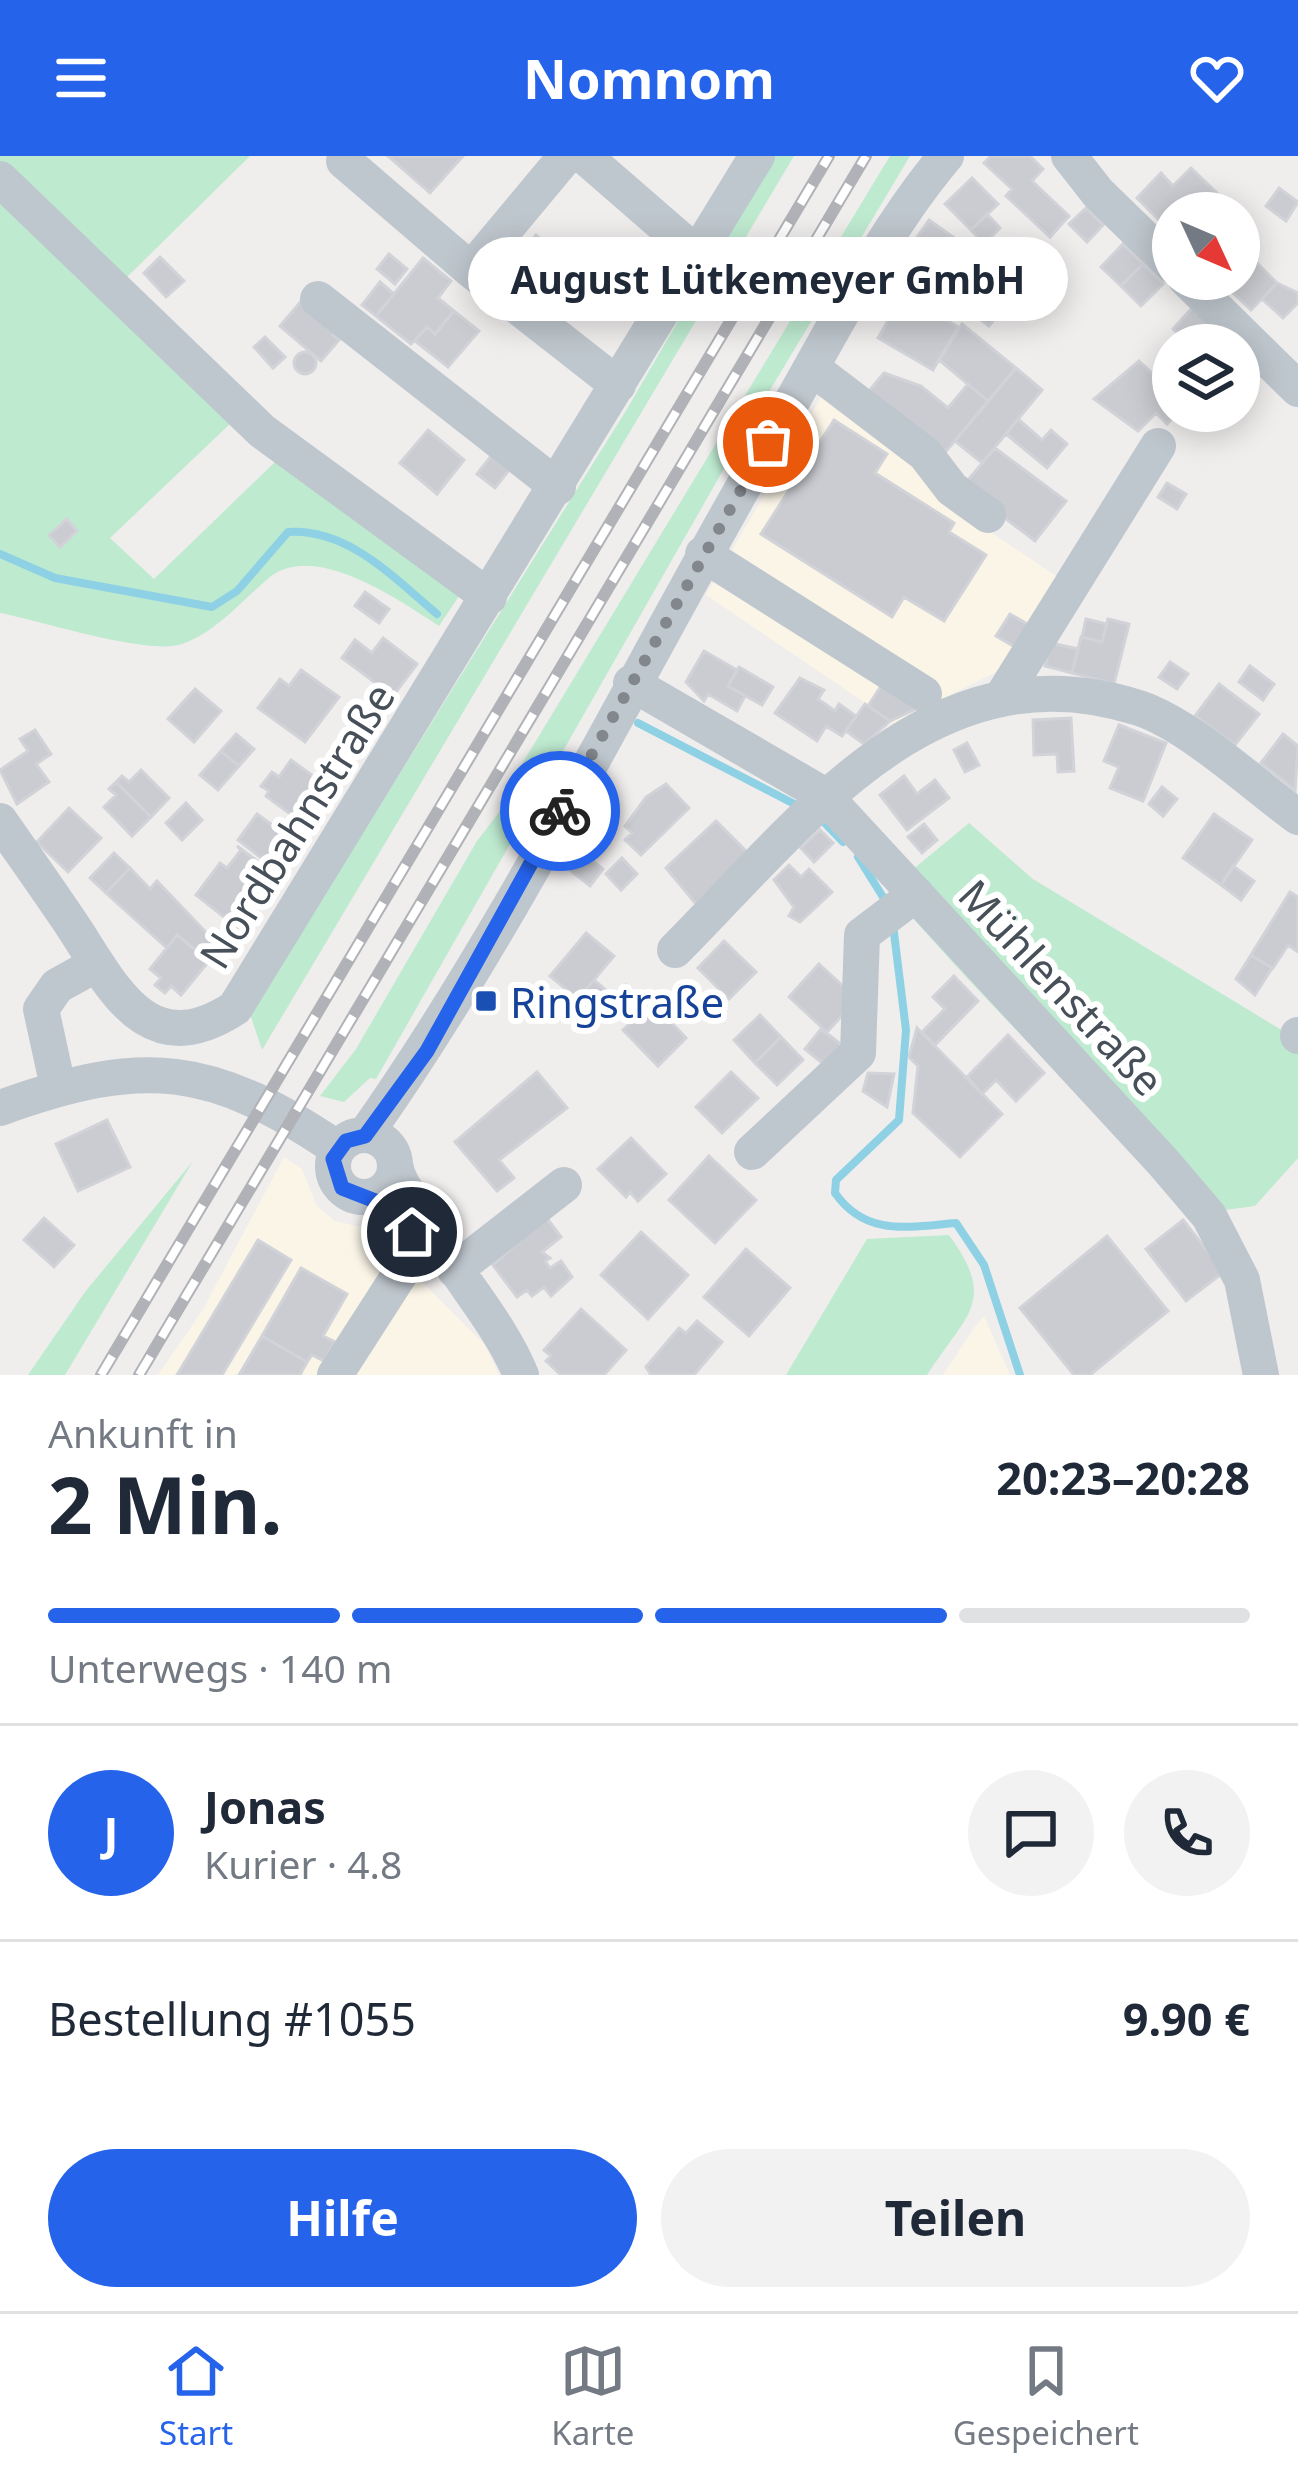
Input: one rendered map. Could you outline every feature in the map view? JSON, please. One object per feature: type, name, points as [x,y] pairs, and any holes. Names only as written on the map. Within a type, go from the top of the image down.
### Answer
[{"type":"street","points":[[471,270],[566,156]]},
{"type":"street","points":[[584,156],[698,254]]},
{"type":"street","name":"Nordbahnstraße","points":[[0,821],[116,995],[158,1024],[189,1028],[236,1008],[757,156]]},
{"type":"street","points":[[432,1241],[412,1232],[383,1204],[361,1197],[336,1180],[372,1150],[703,554],[812,368],[946,156]]},
{"type":"street","points":[[1069,156],[1152,244]]},
{"type":"street","points":[[344,160],[471,270],[618,386]]},
{"type":"street","points":[[0,179],[262,431],[489,597]]},
{"type":"street","points":[[319,299],[558,488]]},
{"type":"street","points":[[1208,300],[1298,388]]},
{"type":"street","points":[[812,368],[925,454],[952,489],[988,515]]},
{"type":"street","points":[[1002,697],[1158,446]]},
{"type":"street","points":[[703,554],[924,694]]},
{"type":"street","name":"Mühlenstraße","points":[[631,683],[816,804],[899,905],[1163,1162],[1209,1216],[1243,1280],[1261,1375]]},
{"type":"street","points":[[675,950],[816,804],[920,726],[1002,697],[1080,699],[1140,709],[1298,817]]},
{"type":"street","points":[[752,1152],[858,1053],[862,935],[899,905]]},
{"type":"street","points":[[58,1087],[40,1009],[56,986],[94,965]]},
{"type":"street","points":[[0,1108],[58,1087],[134,1073],[203,1080],[372,1150],[427,1221],[432,1241],[521,1375]]},
{"type":"street","points":[[361,1197],[381,1192],[372,1150]]},
{"type":"street","points":[[455,1270],[564,1185]]},
{"type":"street","points":[[335,1375],[407,1263],[432,1241]]},
{"type":"shaded area","points":[[827,387],[914,457],[955,508],[1062,580],[1006,667],[895,723],[706,595]]},
{"type":"shaded area","points":[[284,1157],[302,1169],[317,1206],[335,1221],[369,1229],[485,1345],[499,1375],[158,1375],[202,1311]]},
{"type":"shaded area","points":[[984,1316],[1010,1375],[943,1375],[974,1328]]},
{"type":"green space","points":[[0,156],[250,156],[120,284],[231,423],[110,538],[154,579],[276,461],[459,596],[439,626],[357,579],[310,566],[289,568],[270,577],[207,632],[182,644],[120,641],[0,613]]},
{"type":"green space","points":[[774,156],[794,156],[262,1050],[250,1014],[627,409]]},
{"type":"green space","points":[[890,156],[910,156],[742,437],[376,1079],[370,1078],[344,1102],[320,1096],[356,1049],[477,841],[500,811],[505,792]]},
{"type":"green space","points":[[969,823],[1033,879],[1298,1040],[1298,1158],[1255,1206],[1217,1211],[1128,1138],[1004,1018],[888,890]]},
{"type":"green space","points":[[193,1161],[65,1375],[28,1375],[85,1292]]},
{"type":"green space","points":[[949,1235],[964,1258],[974,1293],[964,1322],[927,1375],[786,1375],[867,1239]]},
{"type":"building","points":[[388,156],[463,156],[430,193]]},
{"type":"building","points":[[991,156],[1030,156],[1043,169],[1032,181],[1069,216],[1050,237],[1006,196],[1012,189],[984,163]]},
{"type":"building","points":[[1191,168],[1216,192],[1152,192],[1152,213],[1137,198],[1161,173],[1173,186]]},
{"type":"building","points":[[972,178],[998,204],[971,230],[945,204]]},
{"type":"building","points":[[1279,188],[1298,202],[1286,221],[1266,206]]},
{"type":"building","points":[[1086,208],[1103,225],[1087,242],[1069,224]]},
{"type":"building","points":[[987,214],[1000,228],[984,244],[971,230]]},
{"type":"building","points":[[929,220],[973,251],[946,288],[903,257]]},
{"type":"building","points":[[536,235],[554,251],[540,268],[522,253]]},
{"type":"building","points":[[1123,244],[1143,264],[1121,286],[1101,267]]},
{"type":"building","points":[[522,253],[543,270],[523,294],[502,277]]},
{"type":"building","points":[[972,253],[988,264],[970,290],[953,278]]},
{"type":"building","points":[[389,254],[407,269],[395,284],[377,269]]},
{"type":"building","points":[[160,257],[184,281],[166,297],[144,273]]},
{"type":"building","points":[[423,258],[451,281],[438,298],[454,311],[435,334],[427,327],[411,344],[376,316]]},
{"type":"building","points":[[1143,264],[1152,273],[1152,295],[1141,306],[1121,286]]},
{"type":"building","points":[[1260,266],[1277,283],[1251,310],[1240,300],[1260,300]]},
{"type":"building","points":[[996,267],[1021,286],[1001,310],[977,291]]},
{"type":"building","points":[[542,273],[566,293],[551,311],[527,290]]},
{"type":"building","points":[[380,282],[394,294],[376,316],[362,305]]},
{"type":"building","points":[[1277,283],[1298,293],[1298,303],[1283,318],[1262,299]]},
{"type":"building","points":[[977,291],[1001,310],[989,326],[965,307]]},
{"type":"building","points":[[903,295],[958,327],[933,370],[878,338]]},
{"type":"building","points":[[303,299],[340,327],[333,335],[339,340],[321,361],[280,326]]},
{"type":"building","points":[[1194,306],[1213,324],[1178,324]]},
{"type":"building","points":[[454,311],[479,331],[448,367],[415,341],[427,327],[435,334]]},
{"type":"building","points":[[962,324],[1016,368],[988,401],[939,360]]},
{"type":"building","points":[[265,337],[285,357],[273,368],[254,347]]},
{"type":"building","points":[[305,352],[316,363],[305,374],[294,363]]},
{"type":"building","points":[[1139,361],[1152,373],[1152,417],[1138,431],[1094,399]]},
{"type":"building","points":[[1016,368],[1042,390],[982,463],[955,441]]},
{"type":"building","points":[[884,373],[921,386],[948,408],[968,384],[988,401],[943,455],[868,392]]},
{"type":"building","points":[[1018,419],[1042,440],[1051,430],[1067,444],[1047,468],[1006,434]]},
{"type":"building","points":[[834,420],[887,454],[875,473],[954,523],[949,532],[986,555],[944,621],[904,597],[892,617],[761,534]]},
{"type":"building","points":[[428,430],[464,460],[437,494],[400,463]]},
{"type":"building","points":[[995,448],[1066,501],[1035,541],[963,486]]},
{"type":"building","points":[[491,456],[509,470],[495,488],[477,474]]},
{"type":"building","points":[[1167,483],[1186,494],[1177,509],[1158,497]]},
{"type":"building","points":[[67,519],[77,531],[60,547],[49,535]]},
{"type":"building","points":[[365,592],[389,609],[379,623],[355,606]]},
{"type":"building","points":[[1010,614],[1029,625],[1015,647],[996,636]]},
{"type":"building","points":[[1086,619],[1107,624],[1102,642],[1082,637]]},
{"type":"building","points":[[1108,619],[1129,624],[1114,684],[1072,673],[1081,637],[1102,642]]},
{"type":"building","points":[[383,638],[417,664],[393,696],[342,658],[355,640],[372,653]]},
{"type":"building","points":[[1051,643],[1078,649],[1072,673],[1045,666]]},
{"type":"building","points":[[704,651],[737,670],[728,686],[745,696],[737,711],[708,694],[704,701],[686,682]]},
{"type":"building","points":[[1170,662],[1188,674],[1177,689],[1159,677]]},
{"type":"building","points":[[1250,666],[1274,684],[1263,700],[1239,682]]},
{"type":"building","points":[[739,667],[773,687],[762,705],[728,686]]},
{"type":"building","points":[[301,670],[339,697],[305,742],[258,708],[280,679],[289,686]]},
{"type":"building","points":[[800,678],[824,690],[818,699],[835,711],[839,704],[856,716],[842,736],[826,726],[817,741],[775,713]]},
{"type":"building","points":[[377,684],[393,696],[382,711],[366,699]]},
{"type":"building","points":[[1219,684],[1259,714],[1235,745],[1195,716]]},
{"type":"building","points":[[881,686],[916,709],[890,721],[868,706]]},
{"type":"building","points":[[195,689],[221,711],[194,742],[168,719]]},
{"type":"building","points":[[865,704],[890,721],[864,744],[846,731]]},
{"type":"building","points":[[1071,718],[1074,771],[1058,772],[1057,754],[1034,755],[1033,720]]},
{"type":"building","points":[[1119,725],[1166,743],[1143,801],[1110,788],[1119,767],[1104,761]]},
{"type":"building","points":[[35,730],[51,754],[36,764],[49,782],[17,804],[0,770],[28,751],[20,739]]},
{"type":"building","points":[[236,734],[254,749],[239,766],[221,751]]},
{"type":"building","points":[[1283,734],[1298,746],[1295,790],[1261,763]]},
{"type":"building","points":[[967,743],[979,765],[965,772],[954,750]]},
{"type":"building","points":[[221,751],[239,766],[218,790],[200,775]]},
{"type":"building","points":[[291,760],[327,786],[301,822],[266,796],[269,791],[261,786],[272,772],[279,777]]},
{"type":"building","points":[[141,770],[169,798],[151,817],[116,782],[122,776],[129,782]]},
{"type":"building","points":[[904,776],[917,794],[935,780],[949,798],[907,830],[880,795]]},
{"type":"building","points":[[116,782],[151,817],[132,836],[104,807],[116,795],[109,789]]},
{"type":"building","points":[[666,784],[689,808],[641,855],[625,840],[632,833],[625,826],[646,797]]},
{"type":"building","points":[[1162,787],[1177,799],[1163,816],[1149,804]]},
{"type":"building","points":[[186,803],[202,820],[182,840],[166,823]]},
{"type":"building","points":[[69,808],[101,838],[68,872],[37,842]]},
{"type":"building","points":[[257,814],[287,836],[269,864],[238,840]]},
{"type":"building","points":[[1214,814],[1252,840],[1221,885],[1183,858]]},
{"type":"building","points":[[716,821],[748,853],[696,904],[666,868]]},
{"type":"building","points":[[924,824],[937,840],[922,853],[908,837]]},
{"type":"building","points":[[820,830],[833,843],[814,862],[801,848]]},
{"type":"building","points":[[237,846],[260,863],[245,883],[253,888],[244,900],[254,907],[238,928],[196,895],[220,863],[227,868],[241,850]]},
{"type":"building","points":[[114,853],[130,868],[106,893],[90,878]]},
{"type":"building","points":[[584,854],[603,869],[590,886],[571,871]]},
{"type":"building","points":[[622,858],[637,874],[621,890],[606,874]]},
{"type":"building","points":[[789,865],[801,877],[809,869],[832,892],[800,922],[789,916],[794,907],[774,880]]},
{"type":"building","points":[[1233,866],[1254,881],[1241,900],[1221,885]]},
{"type":"building","points":[[130,868],[150,889],[157,881],[220,947],[209,961],[177,935],[167,948],[106,893]]},
{"type":"building","points":[[1290,892],[1298,897],[1298,952],[1288,945],[1273,968],[1251,955]]},
{"type":"building","points":[[586,933],[614,956],[578,999],[550,976]]},
{"type":"building","points":[[177,935],[209,961],[181,995],[171,986],[165,993],[155,985],[161,978],[150,969]]},
{"type":"building","points":[[724,941],[756,972],[729,999],[698,968]]},
{"type":"building","points":[[1251,955],[1272,968],[1255,995],[1236,979]]},
{"type":"building","points":[[819,964],[857,999],[827,1032],[789,997]]},
{"type":"building","points":[[954,976],[978,1001],[935,1045],[922,1032],[945,1009],[933,997]]},
{"type":"building","points":[[594,980],[614,997],[596,1014],[578,999]]},
{"type":"building","points":[[626,985],[638,997],[613,1021],[601,1009]]},
{"type":"building","points":[[652,1002],[686,1038],[658,1066],[623,1030]]},
{"type":"building","points":[[760,1015],[781,1037],[755,1063],[734,1040]]},
{"type":"building","points":[[917,1028],[1002,1114],[960,1157],[913,1113],[918,1066],[909,1057]]},
{"type":"building","points":[[821,1029],[842,1045],[826,1066],[805,1049]]},
{"type":"building","points":[[1008,1035],[1044,1073],[1016,1101],[996,1080],[982,1094],[967,1077]]},
{"type":"building","points":[[781,1037],[803,1060],[777,1085],[755,1063]]},
{"type":"building","points":[[537,1072],[567,1108],[499,1160],[514,1178],[497,1191],[455,1142]]},
{"type":"building","points":[[731,1072],[758,1098],[722,1133],[696,1107]]},
{"type":"building","points":[[868,1073],[894,1074],[887,1107],[863,1091]]},
{"type":"building","points":[[107,1120],[130,1167],[78,1191],[56,1144]]},
{"type":"building","points":[[631,1138],[666,1174],[638,1201],[630,1192],[626,1197],[598,1169]]},
{"type":"building","points":[[709,1156],[756,1200],[715,1243],[669,1200]]},
{"type":"building","points":[[546,1217],[561,1237],[542,1252],[550,1258],[545,1261],[550,1268],[561,1261],[572,1277],[551,1296],[544,1287],[532,1296],[527,1290],[517,1297],[493,1265]]},
{"type":"building","points":[[44,1218],[74,1245],[54,1267],[24,1240]]},
{"type":"building","points":[[1183,1220],[1224,1272],[1186,1301],[1146,1249]]},
{"type":"building","points":[[641,1232],[688,1275],[648,1319],[601,1275]]},
{"type":"building","points":[[1107,1236],[1168,1311],[1090,1375],[1074,1375],[1020,1308]]},
{"type":"building","points":[[258,1240],[291,1260],[222,1375],[177,1375]]},
{"type":"building","points":[[746,1249],[790,1288],[749,1336],[704,1297]]},
{"type":"building","points":[[301,1268],[347,1294],[323,1336],[335,1342],[324,1361],[312,1355],[307,1362],[262,1336]]},
{"type":"building","points":[[581,1309],[626,1350],[604,1375],[561,1375],[546,1361],[551,1356],[544,1350]]},
{"type":"building","points":[[697,1321],[722,1342],[694,1375],[651,1375],[646,1367],[679,1328],[686,1333]]},
{"type":"building","points":[[262,1336],[307,1362],[300,1375],[239,1375]]},
{"type":"waterway","points":[[0,554],[55,578],[212,607],[237,591],[288,532],[310,533],[369,558],[437,614]]},
{"type":"waterway","points":[[638,723],[802,808]]},
{"type":"waterway","points":[[820,818],[843,842]]},
{"type":"waterway","points":[[858,857],[888,905]]},
{"type":"waterway","points":[[893,925],[906,1030],[899,1120],[836,1180],[835,1193],[847,1207],[874,1223],[905,1227],[956,1223],[984,1265],[1020,1375]]},
{"type":"railway","points":[[101,1375],[829,156]]},
{"type":"railway","points":[[139,1375],[866,156]]},
{"type":"way so far","points":[[560,811],[768,442]]},
{"type":"place","name":"August Lütkemeyer GmbH","points":[[768,442]]},
{"type":"place","name":"Ringstraße","points":[[486,1001]]},
{"type":"route","points":[[412,1232],[383,1204],[342,1188],[333,1159],[346,1141],[365,1136],[402,1078],[427,1051],[560,811]]}]
